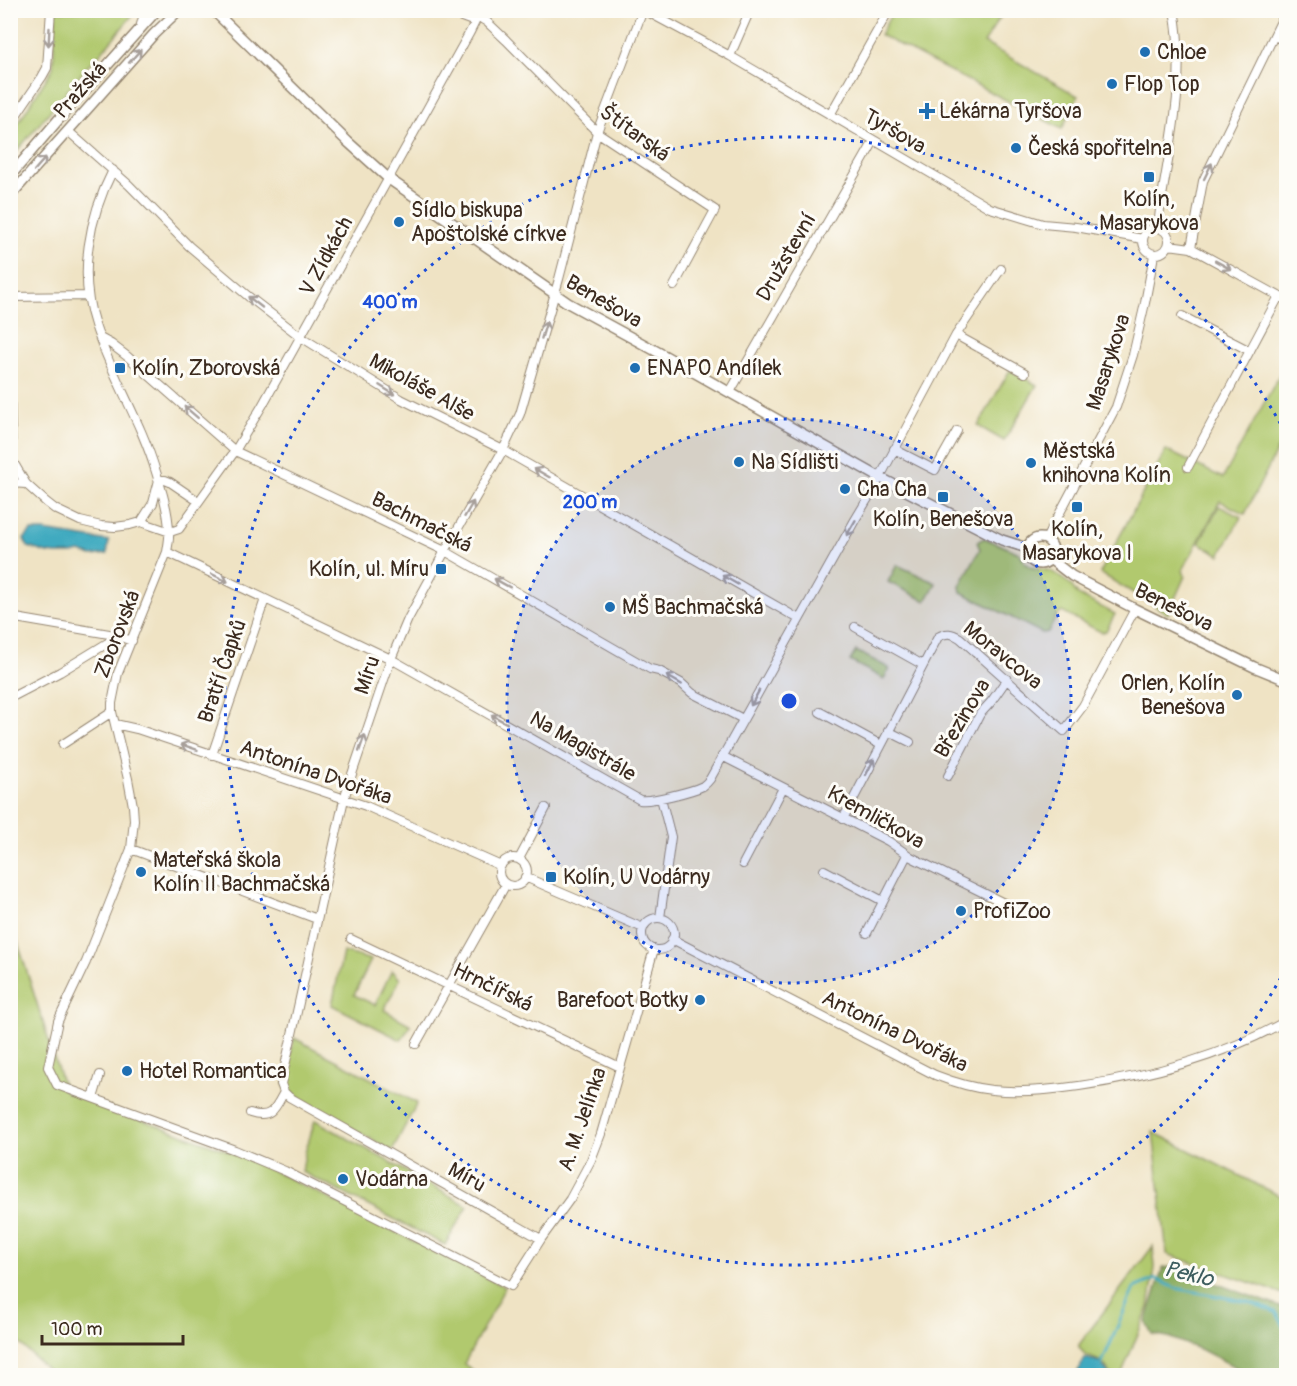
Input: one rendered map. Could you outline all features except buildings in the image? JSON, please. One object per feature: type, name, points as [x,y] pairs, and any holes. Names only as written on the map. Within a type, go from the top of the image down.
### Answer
[{"type":"street","points":[[10,124],[47,68],[51,10]]},
{"type":"street","points":[[142,26],[145,10]]},
{"type":"street","points":[[142,26],[151,10]]},
{"type":"street","name":"Pražská","points":[[10,176],[157,10]]},
{"type":"street","name":"Pražská","points":[[10,196],[154,34],[179,10]]},
{"type":"street","name":"Benešova","points":[[213,10],[389,179],[568,303],[879,477],[1002,540],[1027,548],[1027,555],[1034,563],[1044,564],[1050,559],[1072,576],[1135,609],[1254,667],[1287,680]]},
{"type":"street","name":"Štítarská","points":[[443,10],[477,16],[487,22],[597,132],[715,210],[674,286]]},
{"type":"street","name":"Tyršova","points":[[644,10],[730,56],[990,208],[1043,224],[1076,227],[1143,239]]},
{"type":"street","name":"Míru","points":[[541,1239],[296,1101],[284,1092],[281,1084],[344,798],[391,659],[408,620],[503,450],[522,408],[555,294],[597,132],[644,10]]},
{"type":"street","points":[[730,56],[750,10]]},
{"type":"street","points":[[830,116],[889,10]]},
{"type":"street","points":[[1158,228],[1179,87],[1179,59],[1174,10]]},
{"type":"street","points":[[1191,248],[1203,181],[1287,11]]},
{"type":"street","name":"V Zídkách","points":[[170,532],[179,529],[235,451],[302,337],[477,16]]},
{"type":"street","points":[[1275,36],[1287,42]]},
{"type":"street","name":"Mikoláše Alše","points":[[68,131],[129,185],[189,246],[249,297],[302,337],[401,399],[503,450],[799,619]]},
{"type":"street","name":"Družstevní","points":[[730,392],[874,141]]},
{"type":"street","name":"Zborovská","points":[[113,170],[98,201],[90,235],[88,296],[92,316],[110,365],[149,449],[159,480],[170,532],[167,552],[118,673],[112,703],[133,806],[131,849],[86,962],[58,1021],[48,1068],[57,1085],[235,1150],[285,1171],[511,1286]]},
{"type":"street","points":[[1158,228],[1168,236],[1169,245],[1165,252],[1154,255],[1144,248],[1143,239],[1150,230],[1158,228]]},
{"type":"street","points":[[1169,245],[1191,248],[1283,298],[1250,351],[1188,467]]},
{"type":"street","name":"Masarykova","points":[[1046,539],[1116,407],[1134,355],[1154,255]]},
{"type":"street","name":"Na Magistrále","points":[[167,552],[391,659],[640,800],[649,801],[703,785],[710,779],[873,490],[956,334],[1001,269]]},
{"type":"street","points":[[10,297],[88,296]]},
{"type":"street","points":[[1182,316],[1250,351]]},
{"type":"street","points":[[956,334],[1025,373]]},
{"type":"street","name":"Bachmačská","points":[[100,338],[120,350],[235,451],[445,551],[650,669],[659,671],[681,683],[692,693],[743,719]]},
{"type":"street","points":[[10,390],[11,461],[26,484],[39,496],[55,509],[80,521],[115,527],[141,522],[170,532]]},
{"type":"street","points":[[894,449],[935,470],[957,431]]},
{"type":"street","points":[[141,522],[153,503],[159,480],[170,482],[198,501]]},
{"type":"street","points":[[10,483],[26,484]]},
{"type":"street","points":[[1027,548],[1034,539],[1046,539],[1053,548],[1050,559]]},
{"type":"street","name":"Bratří Čapků","points":[[212,754],[265,599]]},
{"type":"street","name":"Moravcova","points":[[843,819],[938,637],[948,633],[954,634],[1064,731],[1083,706],[1135,609]]},
{"type":"street","points":[[10,617],[132,640]]},
{"type":"street","points":[[855,627],[923,665]]},
{"type":"street","points":[[10,698],[60,672],[119,636]]},
{"type":"street","name":"Březinova","points":[[948,776],[980,714],[1006,679]]},
{"type":"street","points":[[63,744],[112,712]]},
{"type":"street","points":[[820,712],[881,745]]},
{"type":"street","name":"Antonína Dvořáka","points":[[115,724],[137,729],[366,806],[501,866]]},
{"type":"street","points":[[888,731],[910,742]]},
{"type":"street","name":"Kremličkova","points":[[722,756],[888,841],[907,855],[1014,908]]},
{"type":"street","points":[[743,864],[783,788]]},
{"type":"street","points":[[660,918],[671,837],[661,798]]},
{"type":"street","points":[[519,859],[546,808]]},
{"type":"street","points":[[131,849],[317,919]]},
{"type":"street","points":[[867,933],[907,855]]},
{"type":"street","points":[[508,859],[519,859],[525,865],[525,877],[517,885],[506,884],[500,874],[501,866],[508,859]]},
{"type":"street","points":[[824,870],[883,901]]},
{"type":"street","points":[[525,877],[643,928]]},
{"type":"street","points":[[416,1044],[506,884]]},
{"type":"street","points":[[660,918],[671,925],[673,933],[672,939],[665,947],[659,949],[647,945],[642,936],[643,928],[650,920],[660,918]]},
{"type":"street","name":"Hrnčířská","points":[[351,939],[620,1067]]},
{"type":"street","name":"Antonína Dvořáka","points":[[672,939],[935,1075],[968,1086],[992,1090],[1057,1088],[1118,1080],[1167,1069],[1237,1044],[1287,1021]]},
{"type":"street","name":"A. M. Jelínka","points":[[511,1286],[570,1199],[591,1160],[601,1134],[654,948]]},
{"type":"street","points":[[93,1098],[100,1075]]},
{"type":"street","points":[[250,1113],[259,1116],[271,1113],[284,1092]]},
{"type":"green space","points":[[56,11],[136,11],[11,158],[11,134],[53,68]]},
{"type":"green space","points":[[893,11],[1004,11],[984,43],[1078,96],[1062,129],[880,35]]},
{"type":"green space","points":[[1286,363],[1286,432],[1245,514],[1220,501],[1183,570],[1185,576],[1168,614],[1100,573],[1166,450],[1223,478]]},
{"type":"green space","points":[[1010,370],[1037,385],[1004,441],[978,426]]},
{"type":"green space","points":[[1219,506],[1241,517],[1220,555],[1199,543]]},
{"type":"green space","points":[[984,538],[1017,552],[1030,567],[1051,571],[1070,584],[1078,595],[1115,614],[1106,631],[1101,632],[1062,612],[1058,614],[1048,632],[1042,633],[961,592],[960,586],[980,549],[977,542]]},
{"type":"green space","points":[[897,565],[936,583],[926,601],[888,582]]},
{"type":"green space","points":[[856,651],[889,668],[884,679],[850,661]]},
{"type":"green space","points":[[10,918],[65,1092],[234,1153],[505,1287],[464,1364],[480,1375],[53,1375],[11,1335]]},
{"type":"green space","points":[[343,952],[371,960],[354,995],[375,1005],[392,970],[400,979],[384,1010],[411,1025],[401,1040],[332,1005]]},
{"type":"green space","points":[[294,1038],[417,1103],[392,1151],[287,1091],[285,1083]]},
{"type":"green space","points":[[315,1120],[468,1206],[445,1245],[302,1172]]},
{"type":"green space","points":[[1153,1132],[1286,1199],[1286,1295],[1167,1254]]},
{"type":"green space","points":[[1153,1246],[1155,1267],[1149,1307],[1121,1375],[1112,1375],[1102,1362],[1085,1355],[1078,1346]]},
{"type":"green space","points":[[1171,1267],[1286,1309],[1286,1375],[1251,1375],[1204,1351],[1168,1337],[1152,1334],[1146,1322],[1163,1268]]},
{"type":"water","points":[[31,531],[109,541],[107,554],[92,556],[80,552],[47,553],[28,547],[24,539]]},
{"type":"water","points":[[1085,1358],[1100,1362],[1110,1375],[1076,1375]]},
{"type":"waterway","name":"Peklo","points":[[1101,1365],[1134,1288],[1156,1279],[1175,1288],[1249,1302],[1276,1312],[1286,1329]]},
{"type":"place","name":"Chloe","points":[[1145,52]]},
{"type":"place","name":"Flop Top","points":[[1112,84]]},
{"type":"place","name":"Lékárna Tyršova","points":[[927,111]]},
{"type":"place","name":"Česká spořitelna","points":[[1016,148]]},
{"type":"place","name":"Kolín, Masarykova","points":[[1149,177]]},
{"type":"place","name":"Sídlo biskupa Apoštolské církve","points":[[399,222]]},
{"type":"place","name":"Kolín, Zborovská","points":[[120,368]]},
{"type":"place","name":"ENAPO Andílek","points":[[635,368]]},
{"type":"place","name":"Na Sídlišti","points":[[739,462]]},
{"type":"place","name":"Městská knihovna Kolín","points":[[1031,463]]},
{"type":"place","name":"Cha Cha","points":[[845,489]]},
{"type":"place","name":"Kolín, Benešova","points":[[943,497]]},
{"type":"place","name":"Kolín, Masarykova I","points":[[1077,507]]},
{"type":"place","name":"Kolín, ul. Míru","points":[[441,569]]},
{"type":"place","name":"MŠ Bachmačská","points":[[610,607]]},
{"type":"place","name":"Orlen, Kolín Benešova","points":[[1237,695]]},
{"type":"place","name":"Mateřská škola Kolín II Bachmačská","points":[[141,872]]},
{"type":"place","name":"Kolín, U Vodárny","points":[[551,877]]},
{"type":"place","name":"ProfiZoo","points":[[961,911]]},
{"type":"place","name":"Barefoot Botky","points":[[700,1000]]},
{"type":"place","name":"Hotel Romantica","points":[[127,1071]]},
{"type":"place","name":"Vodárna","points":[[343,1179]]}]
